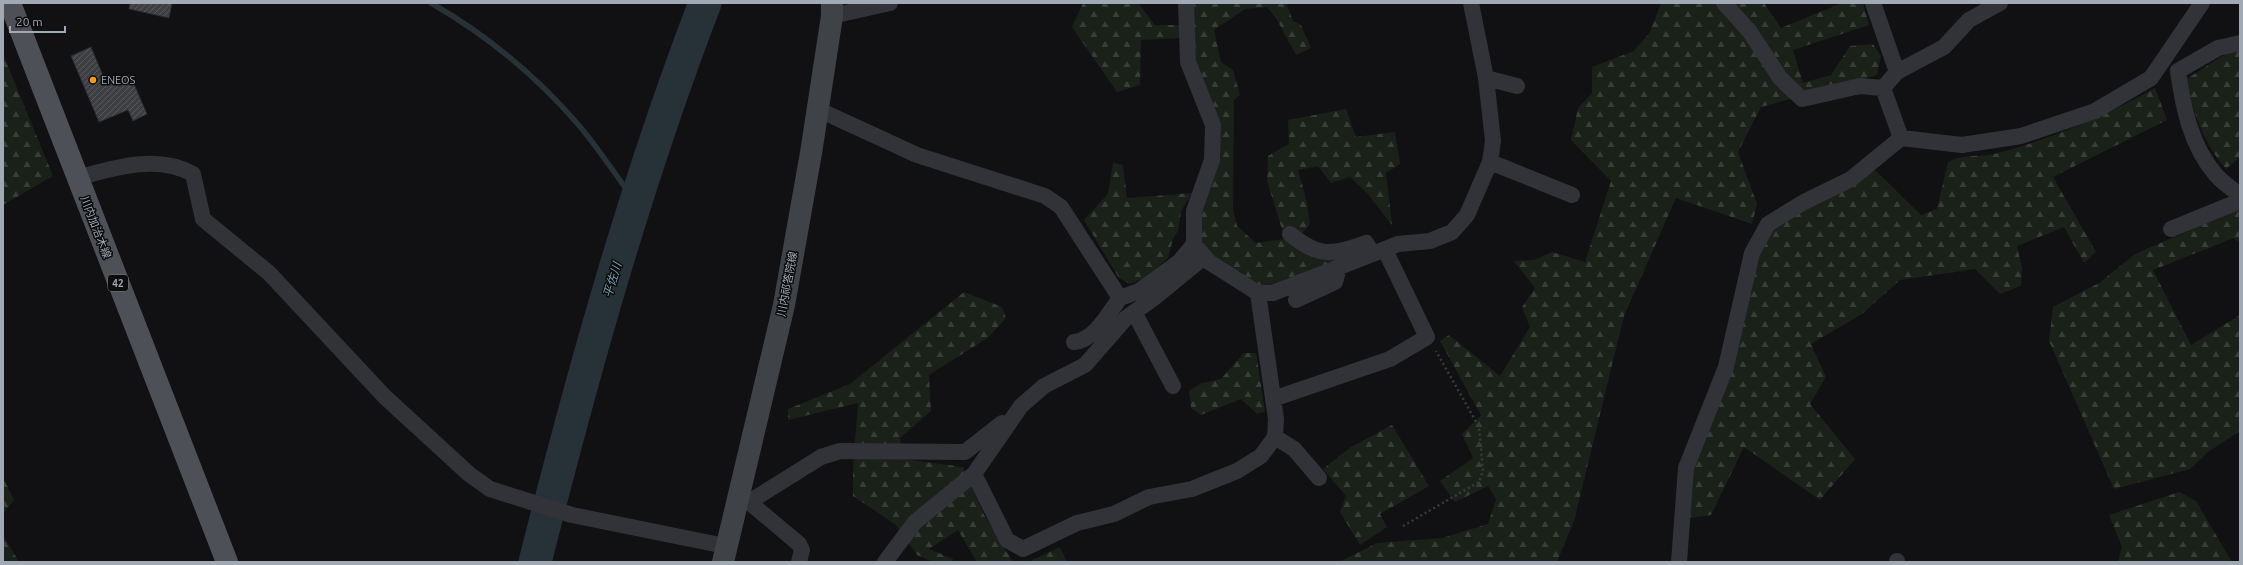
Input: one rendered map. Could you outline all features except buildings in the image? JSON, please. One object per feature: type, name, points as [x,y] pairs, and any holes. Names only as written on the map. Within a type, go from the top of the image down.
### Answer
[{"type":"main road","name":"川内加治木線","points":[[10,3],[227,562]]},
{"type":"main road","name":"川内祁答院線","points":[[724,554],[742,501],[784,305],[811,153],[816,109],[832,10]]},
{"type":"street","points":[[832,10],[890,3]]},
{"type":"street","points":[[1186,3],[1188,62],[1213,125],[1212,160],[1194,211],[1194,244],[1209,262],[1258,293],[1273,293],[1398,244],[1430,242],[1452,232],[1467,215],[1490,162],[1493,140],[1486,78],[1471,3]]},
{"type":"street","points":[[1724,3],[1750,32],[1780,78],[1802,99],[1860,86],[1884,88]]},
{"type":"street","points":[[1873,3],[1897,72]]},
{"type":"street","points":[[1884,88],[1897,72],[1944,47],[1969,20],[2000,3]]},
{"type":"street","points":[[1679,562],[1686,468],[1726,367],[1752,253],[1768,224],[1804,202],[1851,179],[1901,138],[1962,145],[2021,136],[2094,111],[2151,78],[2202,3]]},
{"type":"street","points":[[2159,67],[2178,71],[2218,48],[2240,43]]},
{"type":"street","points":[[2178,71],[2183,108],[2196,145],[2216,175],[2240,195]]},
{"type":"street","points":[[1486,78],[1517,86]]},
{"type":"street","points":[[1884,88],[1901,138]]},
{"type":"street","points":[[816,109],[916,154],[1045,196],[1061,207],[1120,298]]},
{"type":"street","points":[[1490,162],[1572,195]]},
{"type":"street","points":[[77,178],[131,164],[179,166],[193,174],[203,220],[269,273],[385,397],[469,474],[490,489],[572,515],[724,554]]},
{"type":"street","points":[[2171,229],[2240,201]]},
{"type":"street","points":[[1273,399],[1390,359],[1427,337],[1379,252],[1366,243],[1340,252],[1322,252],[1305,246],[1290,234]]},
{"type":"street","points":[[1074,342],[1084,341],[1092,335],[1120,298],[1140,291],[1174,266],[1194,244]]},
{"type":"street","points":[[799,562],[802,550],[799,544],[742,501],[821,457],[840,451],[965,452],[987,436],[1044,386],[1085,365],[1126,318],[1154,298],[1204,257]]},
{"type":"street","points":[[1296,300],[1335,282],[1339,268]]},
{"type":"street","points":[[974,474],[1007,540],[1022,549],[1077,523],[1114,514],[1149,497],[1192,489],[1237,471],[1261,456],[1275,438],[1276,419],[1258,293]]},
{"type":"street","points":[[1134,312],[1173,386]]},
{"type":"street","points":[[885,562],[915,522],[974,474],[1021,406]]},
{"type":"street","points":[[1275,438],[1294,449],[1319,478]]},
{"type":"path","points":[[1403,526],[1479,482],[1483,471],[1479,427],[1427,337]]},
{"type":"green space","points":[[1083,3],[1138,3],[1155,25],[1181,25],[1182,38],[1141,40],[1140,85],[1117,92],[1072,27]]},
{"type":"green space","points":[[1190,3],[1286,3],[1293,21],[1301,25],[1311,48],[1296,55],[1276,18],[1267,7],[1245,9],[1214,30],[1221,62],[1233,70],[1240,95],[1234,100],[1233,209],[1237,226],[1256,243],[1285,239],[1267,181],[1268,156],[1289,144],[1288,120],[1346,109],[1356,137],[1395,132],[1400,164],[1386,173],[1392,225],[1367,193],[1350,177],[1331,183],[1318,166],[1298,170],[1307,203],[1310,224],[1299,237],[1341,262],[1260,289],[1213,260],[1198,242],[1198,209],[1216,159],[1197,69],[1189,10]]},
{"type":"green space","points":[[1661,3],[1764,3],[1781,28],[1842,3],[1863,3],[1869,25],[1793,50],[1803,83],[1831,75],[1850,46],[1873,44],[1881,56],[1877,75],[1761,107],[1738,152],[1757,204],[1752,224],[1676,198],[1624,316],[1574,521],[1557,562],[1339,562],[1377,543],[1442,538],[1488,524],[1496,499],[1488,486],[1455,502],[1440,481],[1473,458],[1462,434],[1481,415],[1440,341],[1449,335],[1500,376],[1530,327],[1522,307],[1535,288],[1514,261],[1534,260],[1552,252],[1585,262],[1611,181],[1571,140],[1578,108],[1592,93],[1592,67],[1634,51],[1650,32]]},
{"type":"green space","points":[[2240,50],[2240,157],[2226,169],[2211,149],[2205,138],[2192,104],[2185,80],[2227,53]]},
{"type":"green space","points":[[3,54],[53,176],[3,205]]},
{"type":"green space","points":[[2155,88],[2167,120],[2053,177],[2096,252],[2084,263],[2064,227],[2017,246],[2022,268],[2021,286],[2000,294],[1975,269],[1900,280],[1862,314],[1811,344],[1826,377],[1810,404],[1855,459],[1820,500],[1744,447],[1711,515],[1689,518],[1693,468],[1758,257],[1773,228],[1875,170],[1921,215],[1937,209],[1948,162],[1954,159],[1998,153],[2059,133],[2098,117]]},
{"type":"green space","points":[[1113,163],[1123,165],[1127,198],[1192,193],[1181,211],[1178,231],[1173,239],[1168,258],[1147,277],[1130,284],[1119,278],[1084,220],[1108,194]]},
{"type":"green space","points":[[2240,208],[2240,243],[2234,238],[2153,270],[2191,345],[2240,315],[2240,431],[2208,452],[2190,469],[2114,489],[2049,341],[2053,307],[2099,283],[2135,254]]},
{"type":"green space","points":[[964,292],[1002,307],[1006,318],[989,337],[929,375],[931,411],[900,438],[903,459],[963,467],[984,515],[1013,562],[977,562],[958,530],[929,549],[953,559],[952,562],[933,562],[917,555],[896,525],[853,496],[853,469],[858,403],[788,420],[788,409],[850,384]]},
{"type":"green space","points":[[1244,353],[1256,353],[1265,411],[1257,414],[1241,399],[1201,415],[1191,408],[1189,391],[1202,383],[1221,379]]},
{"type":"green space","points":[[1392,425],[1429,486],[1380,514],[1387,527],[1360,545],[1340,512],[1346,496],[1323,469],[1351,447]]},
{"type":"green space","points":[[3,477],[14,500],[3,514]]},
{"type":"green space","points":[[2179,492],[2196,501],[2232,562],[2118,562],[2122,547],[2109,515]]},
{"type":"green space","points":[[3,535],[19,562],[3,562]]},
{"type":"green space","points":[[1060,547],[1067,562],[1028,562]]},
{"type":"waterway","points":[[431,3],[471,28],[490,42],[544,88],[584,132],[636,202]]},
{"type":"waterway","name":"平佐川","points":[[535,562],[591,350],[633,210],[705,3]]},
{"type":"place","name":"ENEOS","points":[[93,80]]}]
